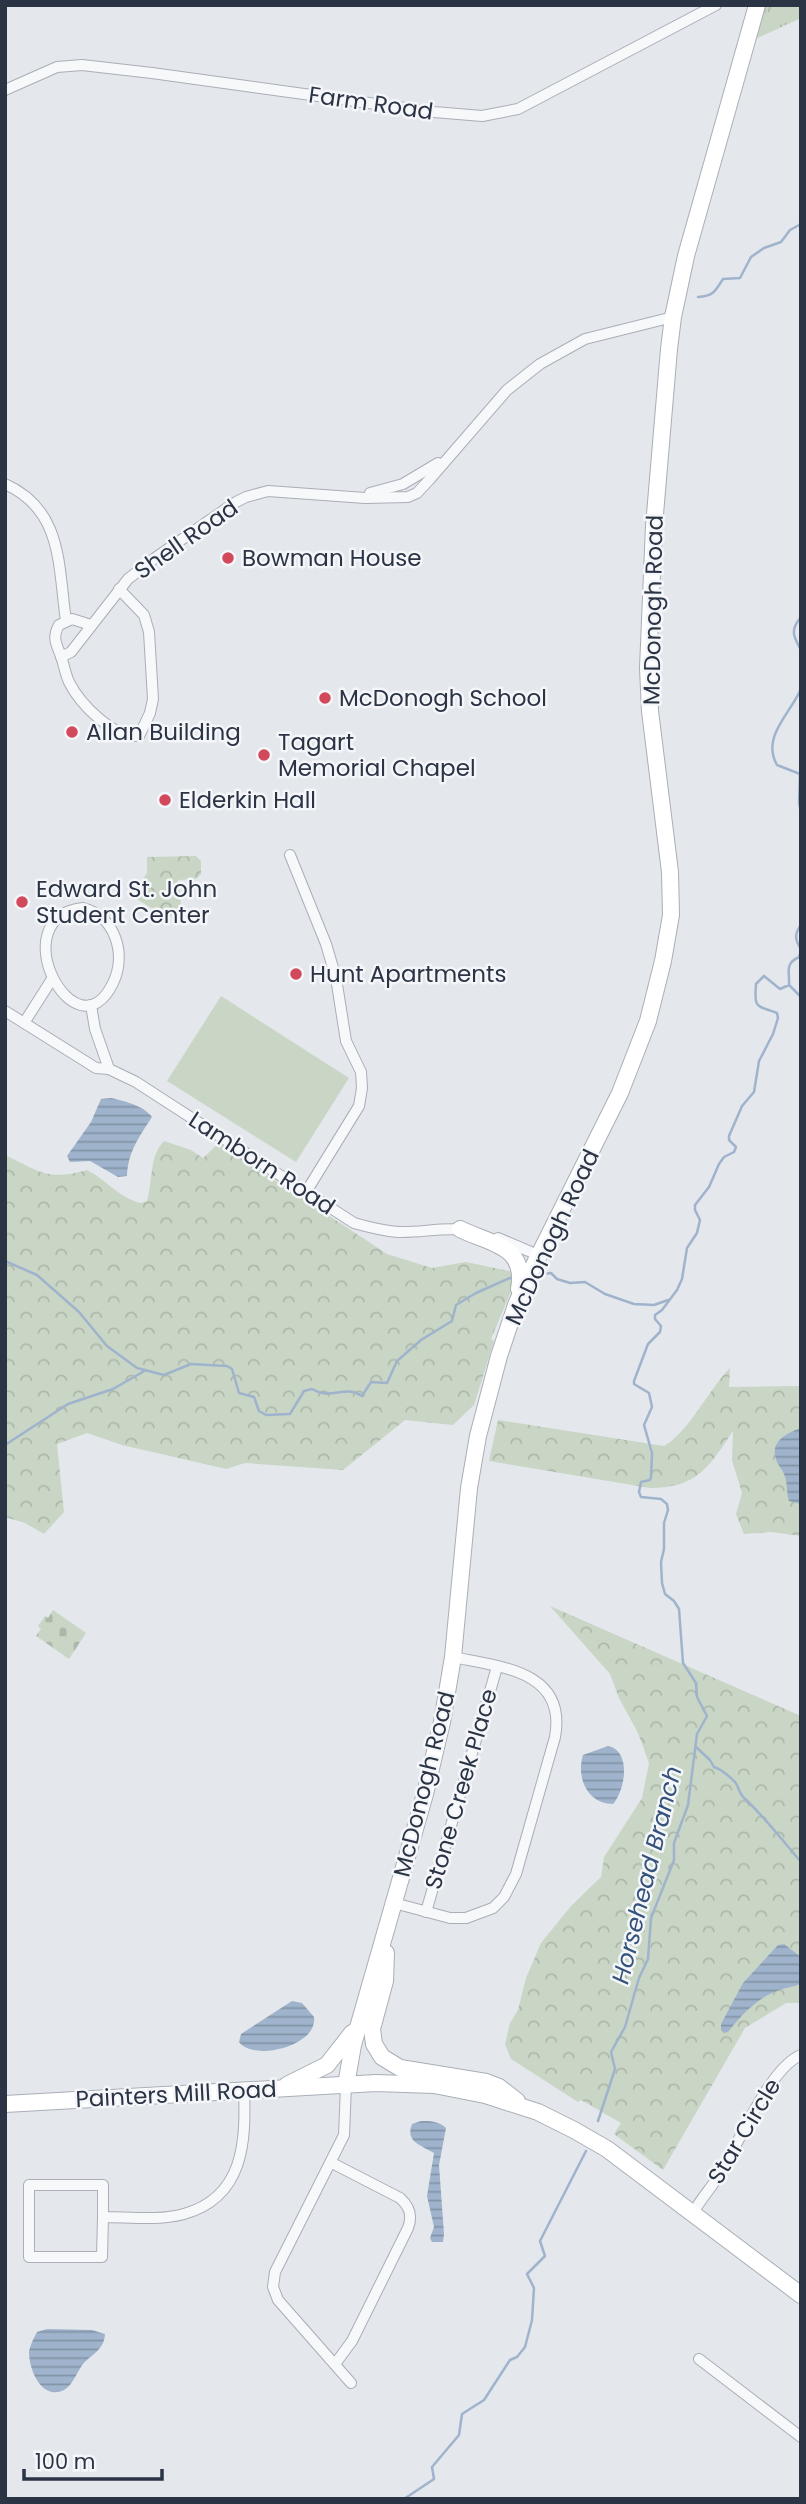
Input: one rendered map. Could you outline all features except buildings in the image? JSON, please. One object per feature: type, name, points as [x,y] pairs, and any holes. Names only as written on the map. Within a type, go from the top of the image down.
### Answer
[{"type":"main road","name":"McDonogh Road","points":[[346,2085],[360,2022],[435,1753],[453,1657],[473,1462],[488,1398],[516,1305],[630,1069],[656,991],[668,934],[671,915],[670,872],[650,711],[648,668],[654,526],[673,317],[687,256],[757,5]]},
{"type":"main road","points":[[460,1229],[501,1246],[515,1257],[521,1273],[516,1305]]},
{"type":"main road","points":[[388,1925],[385,1981],[372,2029],[374,2044],[382,2057],[400,2068],[486,2082],[499,2087],[525,2107]]},
{"type":"main road","points":[[281,2088],[327,2065],[360,2022]]},
{"type":"main road","points":[[346,2085],[434,2085],[485,2095],[525,2107],[607,2149],[801,2295]]},
{"type":"main road","name":"Painters Mill Road","points":[[5,2104],[346,2085]]},
{"type":"street","name":"Farm Road","points":[[5,90],[57,67],[82,65],[433,112],[471,116],[495,115],[530,104],[716,5]]},
{"type":"street","name":"Shell Road","points":[[61,657],[71,652],[119,589],[155,558],[246,497],[268,491],[346,496],[395,487],[449,456],[507,390],[540,364],[585,339],[673,317]]},
{"type":"street","points":[[5,484],[26,494],[47,518],[66,621]]},
{"type":"street","points":[[91,625],[79,621],[66,621],[59,625],[55,640],[64,670],[80,698],[115,731],[125,736],[139,736],[150,713],[153,699],[149,632],[144,615],[119,589]]},
{"type":"street","points":[[290,855],[326,944],[336,978],[346,1041],[361,1072],[362,1088],[359,1105],[306,1192]]},
{"type":"street","points":[[83,908],[94,911],[104,919],[113,932],[119,951],[118,967],[112,986],[92,1005],[84,1006],[72,1000],[57,987],[46,965],[51,928],[61,915],[70,910],[83,908]]},
{"type":"street","points":[[24,1023],[52,979]]},
{"type":"street","points":[[92,1005],[95,1029],[110,1069]]},
{"type":"street","name":"Lamborn Road","points":[[5,1011],[96,1068],[110,1069],[136,1082],[354,1223],[399,1232],[460,1229],[491,1235],[538,1255]]},
{"type":"street","points":[[394,1903],[450,1918],[466,1918],[493,1908],[504,1897],[516,1874],[558,1724],[553,1698],[535,1680],[497,1667],[453,1657]]},
{"type":"street","name":"Stone Creek Place","points":[[426,1912],[497,1667]]},
{"type":"street","name":"Star Circle","points":[[693,2213],[719,2175],[777,2073],[792,2059],[801,2055]]},
{"type":"street","points":[[346,2085],[344,2135],[275,2272],[273,2287],[278,2300],[351,2383]]},
{"type":"street","points":[[103,2217],[172,2216],[196,2209],[213,2200],[226,2187],[241,2159],[245,2124],[244,2090]]},
{"type":"street","points":[[332,2163],[400,2198],[407,2204],[411,2217],[352,2341],[335,2364]]},
{"type":"street","points":[[29,2185],[103,2185],[103,2217],[102,2256],[29,2256],[29,2185]]},
{"type":"street","points":[[699,2359],[801,2437]]},
{"type":"green space","points":[[763,5],[801,5],[801,18],[753,40]]},
{"type":"green space","points":[[196,856],[201,861],[201,874],[196,879],[178,880],[181,904],[169,919],[132,896],[147,873],[147,857]]},
{"type":"green space","points":[[221,996],[349,1078],[296,1162],[167,1081]]},
{"type":"green space","points":[[164,1141],[191,1150],[203,1158],[219,1143],[387,1254],[432,1268],[466,1262],[514,1272],[512,1289],[491,1339],[494,1341],[474,1405],[453,1425],[405,1420],[343,1470],[245,1463],[226,1469],[122,1445],[87,1433],[57,1444],[64,1512],[44,1534],[25,1523],[5,1517],[5,1155],[53,1175],[87,1170],[126,1197],[141,1203],[147,1201],[154,1161]]},
{"type":"green space","points":[[730,1368],[729,1387],[801,1386],[801,1536],[771,1532],[744,1534],[736,1514],[742,1493],[732,1460],[733,1431],[717,1455],[700,1473],[679,1484],[666,1487],[650,1488],[489,1461],[498,1420],[664,1446],[690,1421]]},
{"type":"green space","points":[[550,1606],[801,1716],[801,2003],[786,2003],[745,2028],[663,2170],[614,2134],[621,2123],[581,2100],[578,2102],[511,2059],[505,2044],[526,1978],[541,1943],[571,1906],[601,1877],[604,1857],[642,1798],[649,1763],[610,1674]]},
{"type":"green space","points":[[53,1610],[86,1633],[69,1659],[36,1636],[41,1629],[38,1626]]},
{"type":"water","points":[[111,1098],[139,1107],[152,1117],[132,1152],[127,1176],[118,1177],[90,1161],[70,1162],[67,1156],[91,1122],[101,1099]]},
{"type":"water","points":[[801,1428],[801,1504],[789,1501],[785,1477],[777,1461],[775,1447],[790,1432]]},
{"type":"water","points":[[608,1746],[621,1755],[624,1772],[621,1790],[613,1804],[604,1803],[590,1794],[581,1772],[583,1755]]},
{"type":"water","points":[[784,1944],[801,1957],[801,1984],[777,1991],[760,2000],[724,2033],[721,2024],[743,1983],[778,1945]]},
{"type":"water","points":[[292,2001],[302,2003],[314,2017],[313,2027],[306,2036],[284,2048],[270,2051],[247,2048],[239,2042],[241,2034]]},
{"type":"water","points":[[431,2121],[446,2128],[439,2165],[443,2242],[432,2242],[430,2238],[434,2227],[427,2196],[434,2153],[412,2139],[410,2130],[412,2124]]},
{"type":"water","points":[[47,2329],[92,2330],[105,2334],[100,2348],[83,2364],[69,2385],[56,2392],[49,2391],[38,2382],[30,2359],[30,2349],[37,2332]]},
{"type":"waterway","points":[[698,297],[713,292],[723,279],[740,278],[751,257],[764,248],[781,242],[790,230],[801,224]]},
{"type":"waterway","name":"Horsehead Branch","points":[[801,586],[801,594]]},
{"type":"waterway","name":"Horsehead Branch","points":[[801,617],[794,633],[801,650]]},
{"type":"waterway","name":"Horsehead Branch","points":[[801,689],[779,726],[772,745],[777,765],[800,774],[801,813]]},
{"type":"waterway","name":"Horsehead Branch","points":[[801,925],[796,937],[801,949]]},
{"type":"waterway","name":"Horsehead Branch","points":[[598,2121],[615,2069],[611,2052],[625,2027],[639,1978],[648,1959],[651,1918],[674,1860],[674,1843],[688,1805],[697,1734],[707,1716],[697,1697],[696,1683],[683,1663],[679,1609],[665,1594],[662,1583],[661,1562],[667,1504],[661,1499],[641,1497],[639,1492],[641,1482],[650,1480],[651,1477],[652,1453],[644,1425],[652,1407],[649,1393],[634,1384],[634,1381],[648,1344],[660,1332],[661,1326],[655,1315],[662,1310],[682,1279],[687,1248],[697,1233],[700,1220],[695,1205],[709,1187],[719,1164],[724,1157],[734,1152],[736,1147],[729,1140],[729,1136],[742,1106],[754,1092],[759,1061],[778,1018],[777,1013],[756,1002],[756,984],[764,976],[780,989],[789,985],[791,962],[799,957],[801,951]]},
{"type":"waterway","points":[[789,985],[801,997]]},
{"type":"waterway","points":[[5,1261],[37,1275],[79,1312],[107,1346],[137,1368],[164,1375],[191,1364],[227,1366],[232,1369],[239,1393],[254,1397],[259,1411],[266,1415],[290,1414],[304,1391],[312,1389],[326,1393],[349,1392],[362,1396],[371,1382],[387,1383],[397,1361],[421,1340],[452,1321],[456,1305],[510,1278]]},
{"type":"waterway","points":[[542,1274],[551,1273],[557,1279],[570,1283],[585,1282],[605,1294],[634,1304],[654,1305],[668,1300]]},
{"type":"waterway","points":[[5,1445],[68,1404],[113,1389],[146,1370]]},
{"type":"waterway","points":[[696,1747],[714,1767],[735,1782],[742,1795],[801,1862]]},
{"type":"waterway","name":"Horsehead Branch","points":[[404,2499],[434,2479],[432,2467],[459,2435],[462,2414],[484,2400],[510,2360],[517,2357],[525,2347],[532,2320],[534,2288],[527,2274],[545,2256],[540,2241],[586,2151]]},
{"type":"place","name":"Bowman House","points":[[228,558]]},
{"type":"place","name":"McDonogh School","points":[[325,698]]},
{"type":"place","name":"Allan Building","points":[[72,732]]},
{"type":"place","name":"Tagart Memorial Chapel","points":[[264,755]]},
{"type":"place","name":"Elderkin Hall","points":[[165,800]]},
{"type":"place","name":"Edward St. John Student Center","points":[[22,902]]},
{"type":"place","name":"Hunt Apartments","points":[[296,974]]}]
